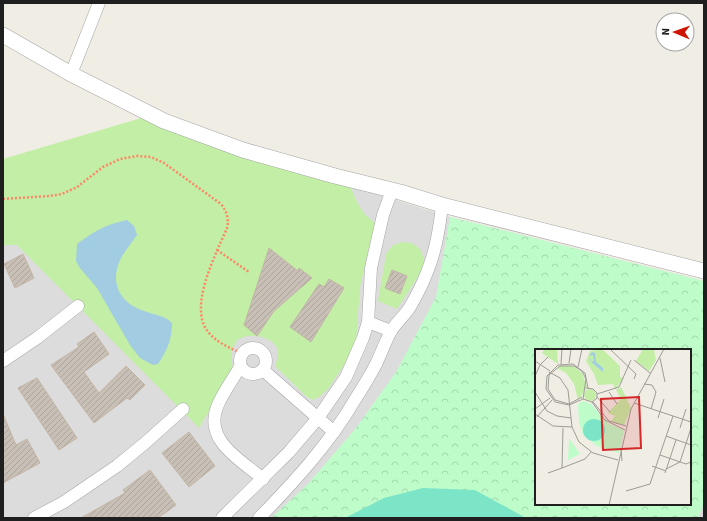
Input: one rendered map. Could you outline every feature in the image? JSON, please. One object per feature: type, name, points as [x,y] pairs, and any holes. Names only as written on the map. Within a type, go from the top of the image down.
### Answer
[{"type":"street","points":[[71,74],[99,3]]},
{"type":"street","points":[[3,36],[71,74],[164,121],[242,150],[392,190],[442,205],[704,271]]},
{"type":"street","points":[[222,518],[289,452],[318,418],[346,377],[363,338],[368,322],[368,295],[373,262],[383,216],[392,190]]},
{"type":"street","points":[[259,518],[296,480],[334,432],[356,400],[375,366],[391,331],[408,309],[422,285],[432,259],[439,232],[442,205]]},
{"type":"street","points":[[3,361],[42,335],[78,306]]},
{"type":"street","points":[[368,322],[391,331]]},
{"type":"street","points":[[240,367],[248,374],[253,375],[263,370],[266,361],[262,351],[257,348],[251,348],[241,354],[239,358],[240,367],[217,406],[214,420],[214,430],[219,440],[228,450],[263,479]]},
{"type":"street","points":[[263,370],[334,432]]},
{"type":"street","points":[[34,518],[64,502],[117,466],[145,444],[183,409]]},
{"type":"path","points":[[3,199],[62,194],[77,188],[103,167],[120,159],[137,156],[151,157],[164,163],[226,210],[228,219],[227,228],[203,288],[200,304],[202,322],[209,334],[241,354]]},
{"type":"path","points":[[217,250],[249,272]]},
{"type":"shaded area","points":[[3,159],[320,176],[450,217],[704,281],[704,518],[3,518]]},
{"type":"green space","points":[[148,116],[350,186],[363,212],[377,224],[371,238],[360,287],[356,342],[346,362],[328,389],[319,397],[313,400],[307,397],[275,366],[278,356],[277,349],[272,342],[258,336],[246,336],[237,340],[231,352],[233,370],[199,428],[17,245],[3,246],[3,159]]},
{"type":"green space","points":[[450,217],[704,281],[704,504],[698,518],[271,518],[308,484],[356,428],[396,372],[436,297]]},
{"type":"green space","points":[[402,242],[412,243],[420,249],[424,259],[423,269],[397,309],[378,301],[386,254],[392,246]]},
{"type":"green space","points":[[423,488],[475,490],[526,518],[345,518],[384,498]]},
{"type":"water","points":[[127,220],[134,226],[137,235],[121,258],[118,267],[116,283],[119,290],[128,303],[169,320],[172,323],[170,340],[166,350],[158,364],[153,365],[140,358],[130,345],[97,288],[76,261],[77,244],[100,229]]},
{"type":"building","points":[[269,248],[298,271],[299,268],[312,278],[274,311],[257,336],[244,325]]},
{"type":"building","points":[[23,254],[34,278],[15,288],[4,264]]},
{"type":"building","points":[[392,270],[407,276],[400,294],[385,288]]},
{"type":"building","points":[[329,279],[344,288],[311,342],[290,327],[319,284],[324,287]]},
{"type":"building","points":[[94,332],[109,354],[84,372],[99,393],[126,366],[145,385],[130,400],[127,398],[94,423],[51,365],[79,347],[77,344]]},
{"type":"building","points":[[37,378],[77,438],[59,450],[18,388]]},
{"type":"building","points":[[3,414],[16,445],[27,439],[40,463],[3,483]]},
{"type":"building","points":[[189,432],[215,466],[189,487],[162,453]]},
{"type":"building","points":[[150,470],[176,505],[158,518],[81,518],[125,493],[123,490]]}]
